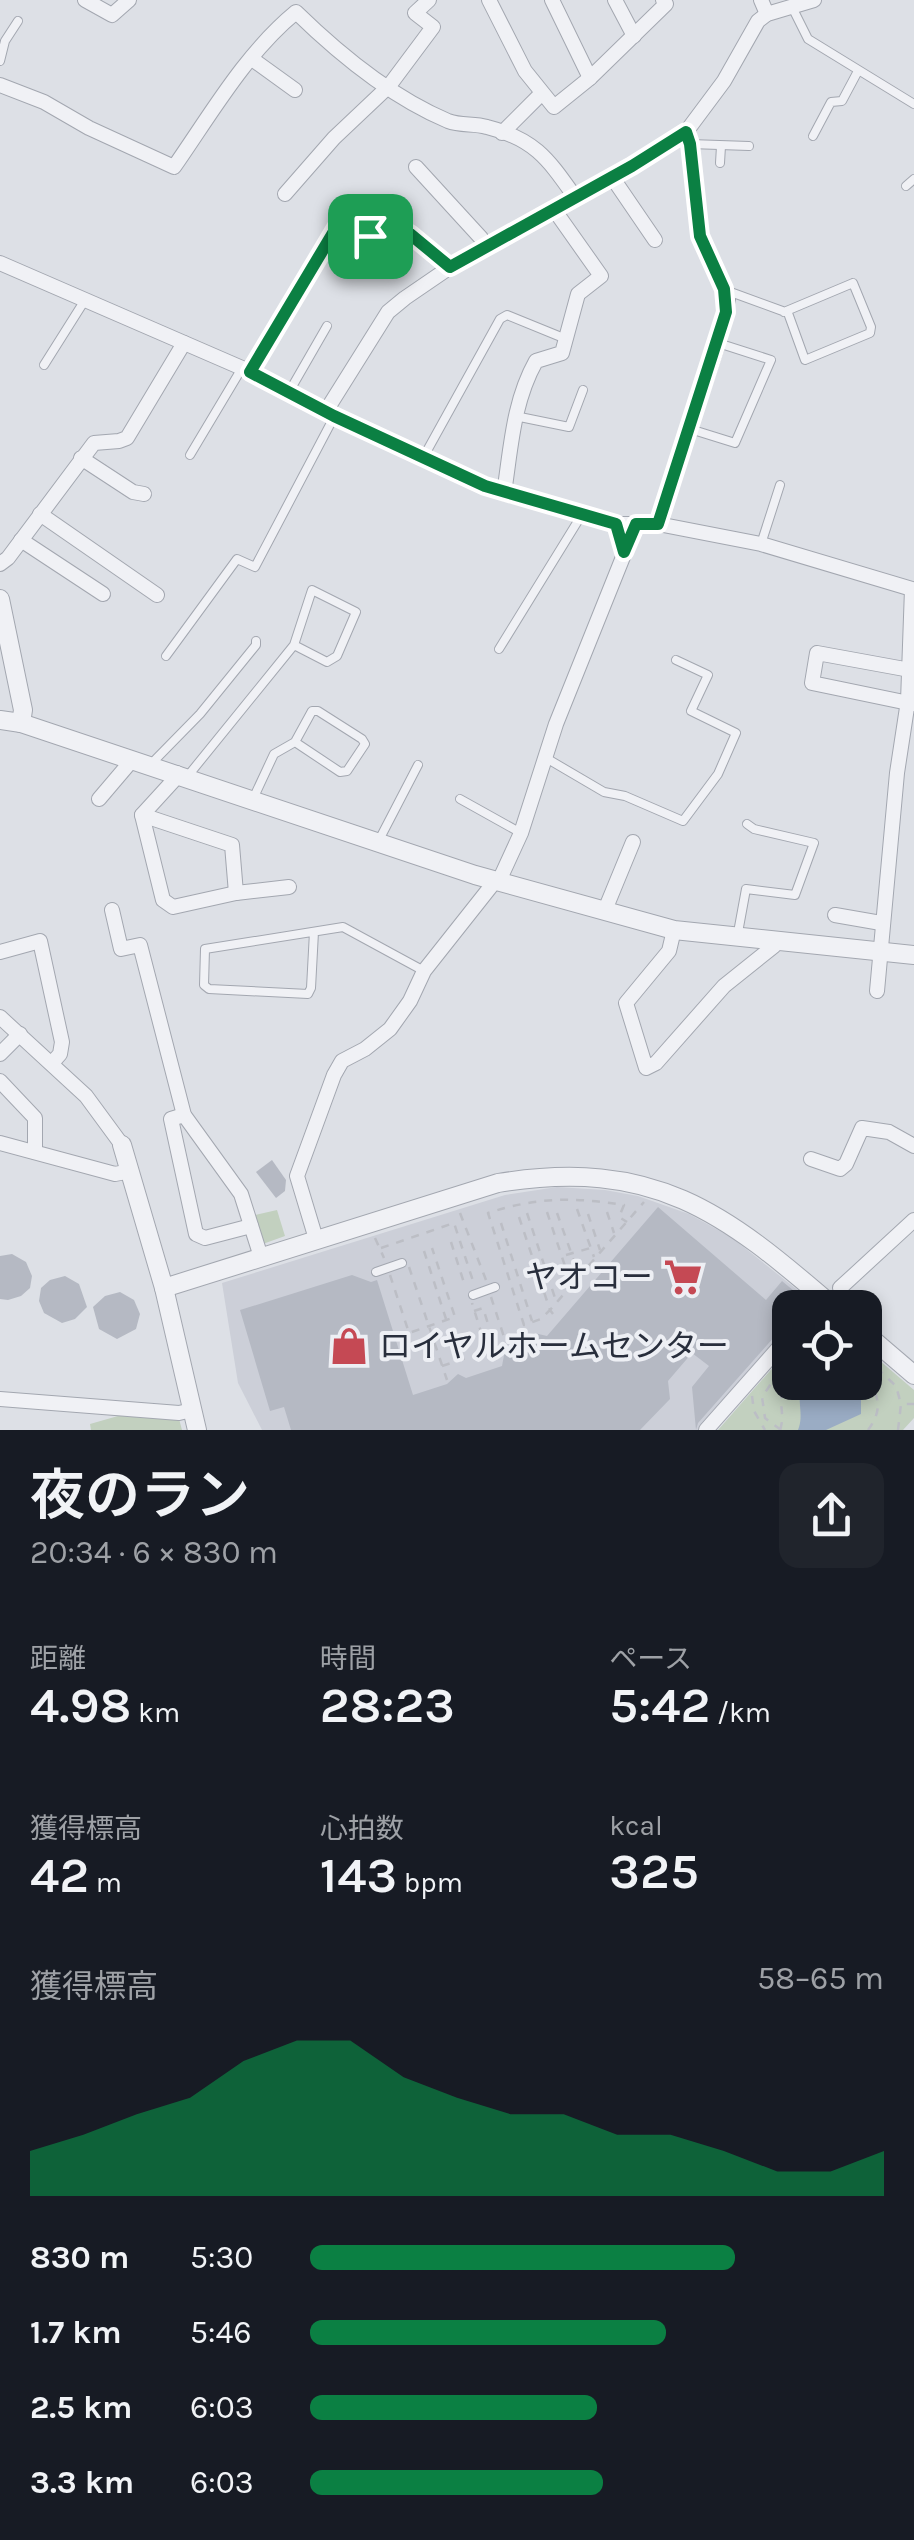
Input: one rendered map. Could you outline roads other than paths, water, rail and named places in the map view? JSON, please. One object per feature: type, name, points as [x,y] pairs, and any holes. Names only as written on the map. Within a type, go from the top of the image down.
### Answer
[{"type":"street","points":[[85,0],[112,15],[129,0]]},
{"type":"street","points":[[285,194],[334,138],[389,86],[434,28],[415,13],[429,0]]},
{"type":"street","points":[[489,0],[525,71],[554,106],[634,36],[666,4],[663,0]]},
{"type":"street","points":[[552,0],[590,78]]},
{"type":"street","points":[[615,0],[634,36]]},
{"type":"street","points":[[330,413],[388,312],[484,247],[688,138],[724,82],[764,7],[814,0]]},
{"type":"street","points":[[0,85],[44,102],[89,128],[174,167],[220,98],[293,6],[342,56],[446,120],[486,126],[540,149],[576,197]]},
{"type":"street","points":[[252,59],[294,90]]},
{"type":"street","points":[[502,133],[542,94]]},
{"type":"street","points":[[658,524],[726,312],[724,289],[700,236],[688,138]]},
{"type":"street","points":[[416,167],[481,238],[484,247]]},
{"type":"street","points":[[612,177],[654,240]]},
{"type":"street","points":[[504,493],[516,416],[536,361],[557,357],[567,339],[578,294],[601,276],[553,208]]},
{"type":"street","points":[[0,263],[246,370],[423,458],[504,493],[616,524],[658,524],[761,544],[913,588],[911,703],[896,772],[877,991]]},
{"type":"street","points":[[0,564],[94,443],[120,442],[126,438],[184,343]]},
{"type":"street","points":[[82,458],[133,492],[144,494]]},
{"type":"street","points":[[40,514],[157,596]]},
{"type":"street","points":[[616,524],[624,552]]},
{"type":"street","points":[[316,1239],[297,1176],[325,1092],[342,1061],[366,1049],[390,1029],[410,1001],[424,971],[498,880],[520,833],[568,691],[636,524]]},
{"type":"street","points":[[21,540],[104,594]]},
{"type":"street","points":[[0,599],[23,710],[21,723]]},
{"type":"street","points":[[910,670],[817,653],[812,684],[911,703]]},
{"type":"street","points":[[0,720],[21,723],[498,880],[674,930],[914,956]]},
{"type":"street","points":[[100,798],[142,762]]},
{"type":"street","points":[[896,772],[914,775]]},
{"type":"street","points":[[142,815],[182,775]]},
{"type":"street","points":[[142,815],[164,900],[174,908],[236,892],[289,887]]},
{"type":"street","points":[[142,815],[232,846],[236,892]]},
{"type":"street","points":[[605,910],[633,842]]},
{"type":"street","points":[[112,910],[121,949],[140,945],[184,1115],[241,1194],[260,1257]]},
{"type":"street","points":[[834,915],[881,923]]},
{"type":"street","points":[[674,930],[669,951],[626,1003],[646,1068],[656,1063],[724,986],[776,941]]},
{"type":"street","points":[[0,952],[40,941],[62,1042],[60,1054],[52,1063]]},
{"type":"street","points":[[0,1016],[86,1096],[122,1145],[164,1288],[197,1430]]},
{"type":"street","points":[[0,1054],[20,1034]]},
{"type":"street","points":[[0,1081],[35,1118],[35,1152]]},
{"type":"street","points":[[184,1115],[171,1120],[196,1234],[205,1238],[251,1226]]},
{"type":"street","points":[[812,1159],[840,1168],[846,1164],[862,1128],[889,1132],[914,1146]]},
{"type":"street","points":[[0,1142],[115,1174],[131,1170]]},
{"type":"street","points":[[164,1288],[498,1183],[542,1176],[614,1180],[693,1202],[728,1221],[821,1290]]},
{"type":"street","points":[[840,1290],[914,1220]]},
{"type":"street","points":[[882,1340],[914,1375]]},
{"type":"street","points":[[706,1430],[772,1355]]},
{"type":"street","points":[[0,1399],[179,1414],[192,1410]]},
{"type":"lane","points":[[792,6],[808,39],[914,104]]},
{"type":"lane","points":[[0,60],[5,41],[18,21]]},
{"type":"lane","points":[[814,136],[831,102],[842,101],[858,71]]},
{"type":"lane","points":[[688,138],[721,146],[749,146]]},
{"type":"lane","points":[[720,163],[721,146]]},
{"type":"lane","points":[[906,186],[914,179]]},
{"type":"lane","points":[[190,455],[342,218],[387,245],[395,245],[410,234],[450,267]]},
{"type":"lane","points":[[724,289],[788,314],[805,360],[870,333],[871,326],[854,283],[784,312]]},
{"type":"lane","points":[[44,364],[84,300]]},
{"type":"lane","points":[[423,458],[500,319],[507,315],[567,339]]},
{"type":"lane","points":[[288,392],[327,326]]},
{"type":"lane","points":[[690,429],[735,443],[771,360],[718,343]]},
{"type":"lane","points":[[516,416],[569,427],[583,390]]},
{"type":"lane","points":[[166,656],[237,559],[255,568],[330,413]]},
{"type":"lane","points":[[761,544],[780,485]]},
{"type":"lane","points":[[498,650],[581,516]]},
{"type":"lane","points":[[182,775],[223,736],[294,645],[312,590],[356,612],[337,656],[327,662],[294,645]]},
{"type":"lane","points":[[142,762],[235,673],[256,641]]},
{"type":"lane","points":[[546,758],[604,792],[625,796],[683,821],[718,774],[736,733],[691,711],[708,675],[676,660]]},
{"type":"lane","points":[[253,799],[274,754],[295,742],[312,710],[365,744],[347,771],[340,772],[295,742]]},
{"type":"lane","points":[[378,842],[418,765]]},
{"type":"lane","points":[[460,800],[520,833]]},
{"type":"lane","points":[[737,938],[746,889],[796,895],[814,844],[768,834],[747,824]]},
{"type":"lane","points":[[314,932],[312,988],[308,994],[209,989],[204,984],[205,949],[314,932],[342,928],[424,971]]},
{"type":"lane","points":[[376,1272],[403,1259]]},
{"type":"lane","points":[[471,1292],[492,1289]]},
{"type":"water","points":[[800,1400],[861,1400],[861,1414],[826,1430],[798,1430]]},
{"type":"place","name":"ヤオコー","points":[[683,1277]]},
{"type":"place","name":"ロイヤルホームセンター","points":[[349,1346]]}]
